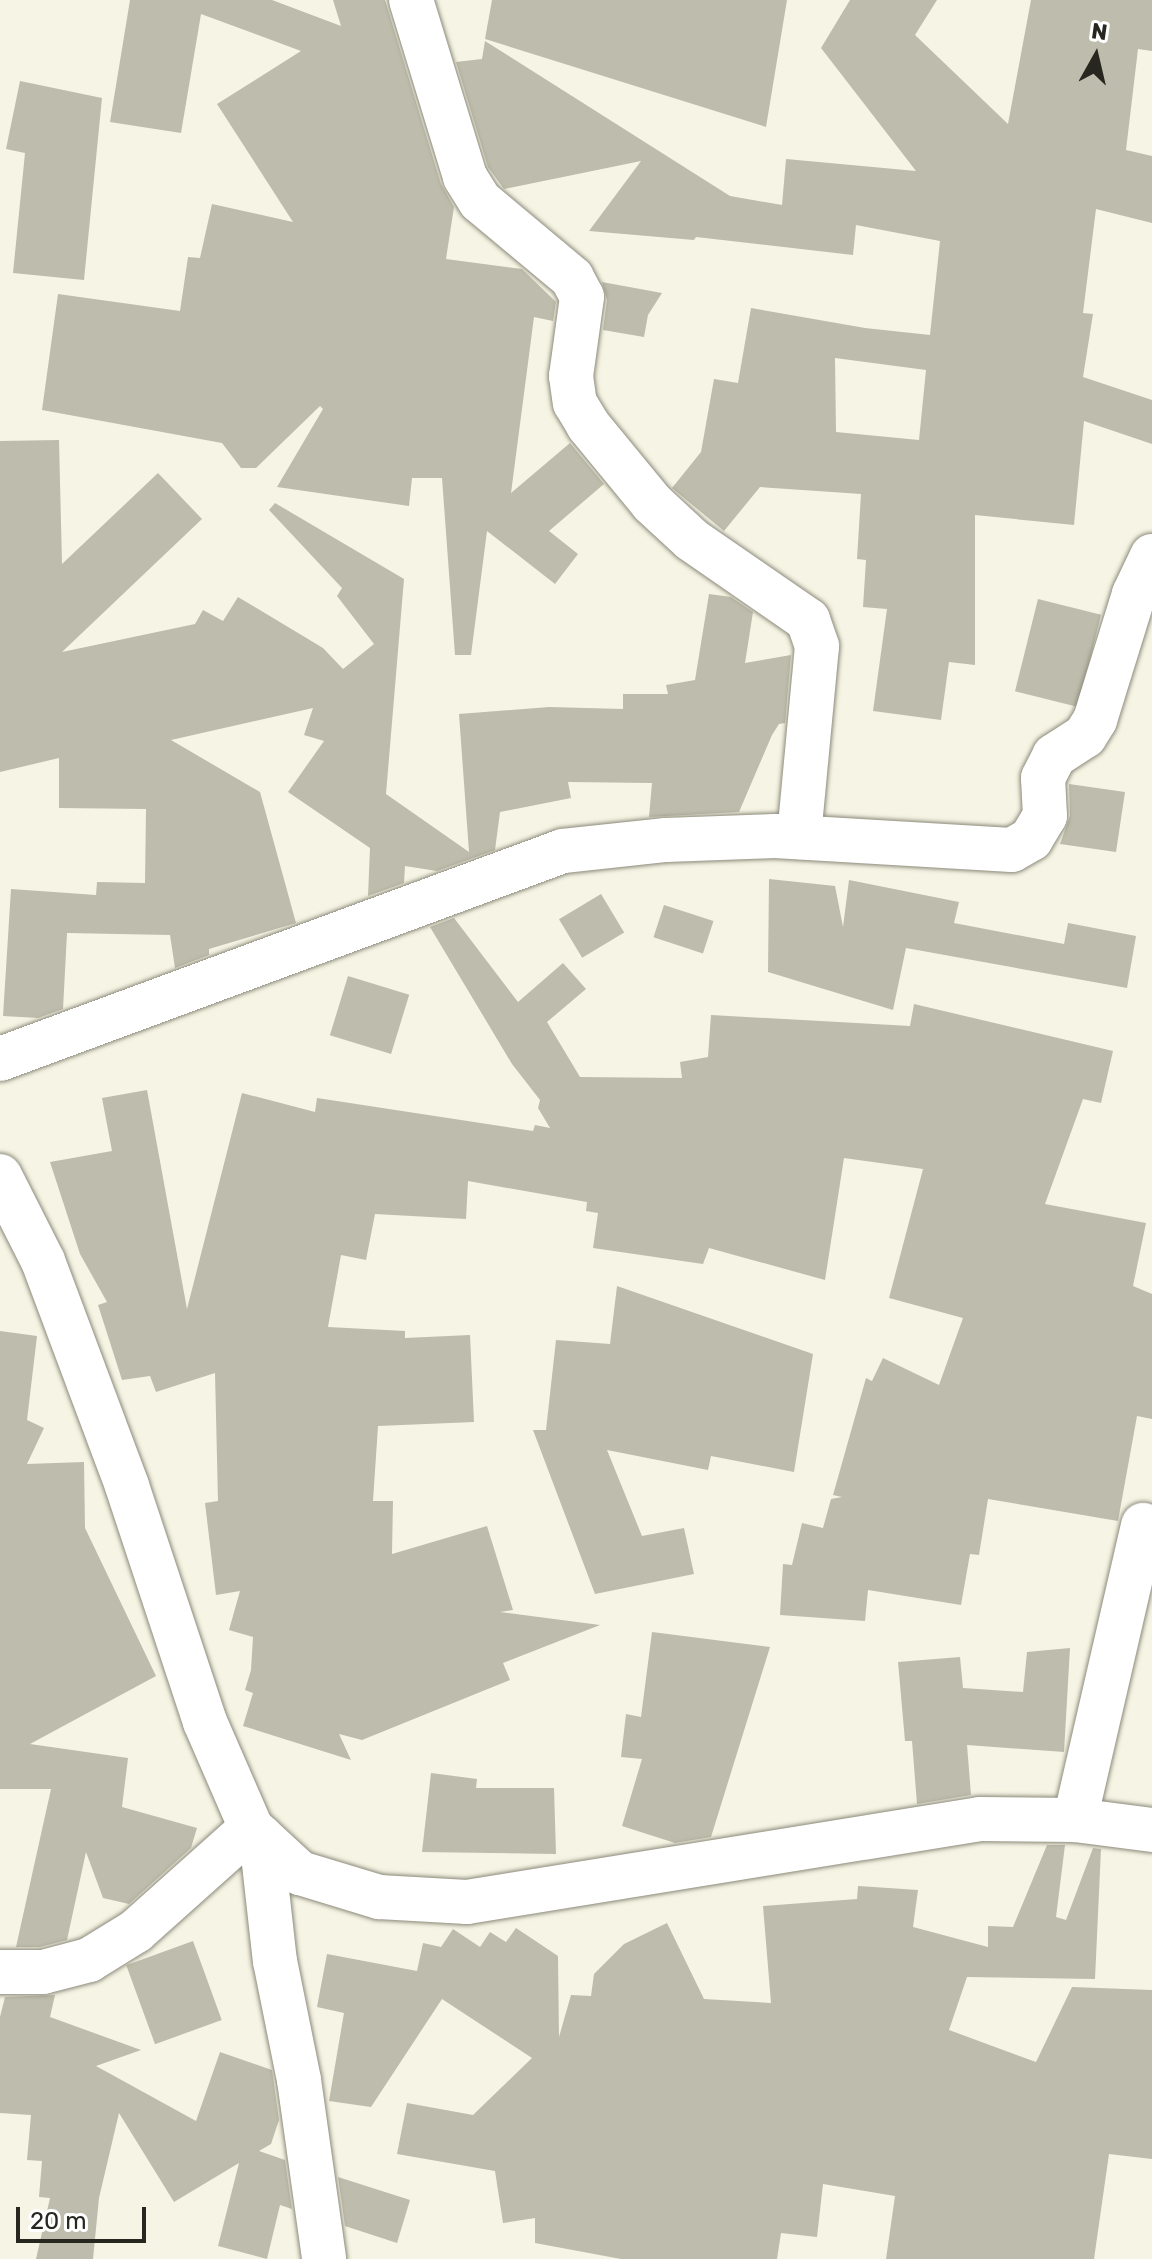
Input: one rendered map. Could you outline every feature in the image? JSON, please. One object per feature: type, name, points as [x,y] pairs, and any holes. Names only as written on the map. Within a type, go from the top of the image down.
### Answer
[{"type":"street","points":[[411,0],[465,177],[480,201],[572,278],[582,297],[571,376],[575,403],[588,425],[652,503],[692,540],[808,620],[817,646],[799,837]]},
{"type":"street","points":[[0,1059],[563,851],[666,840],[799,837],[1012,850],[1031,839],[1045,816],[1043,778],[1054,756],[1085,736],[1095,720],[1134,594],[1152,556]]},
{"type":"street","points":[[0,1176],[43,1261],[127,1486],[205,1722],[256,1832],[275,1961],[299,2080],[324,2259]]},
{"type":"street","points":[[1075,1820],[1143,1525]]},
{"type":"street","points":[[256,1832],[300,1873],[379,1897],[467,1902],[980,1819],[1075,1820],[1152,1830]]},
{"type":"street","points":[[0,1972],[43,1972],[89,1960],[136,1931],[256,1832]]},
{"type":"building","points":[[130,0],[272,0],[341,26],[333,0],[385,0],[441,184],[454,207],[446,259],[522,269],[556,302],[553,321],[534,317],[511,493],[570,443],[604,484],[549,531],[578,554],[555,584],[487,531],[471,655],[455,655],[442,478],[412,478],[409,506],[277,487],[323,409],[320,406],[256,468],[241,468],[222,443],[42,410],[58,294],[180,311],[188,257],[200,258],[212,204],[293,222],[217,104],[301,51],[201,14],[181,133],[110,122]]},
{"type":"building","points":[[492,0],[787,0],[766,127],[485,39]]},
{"type":"building","points":[[850,0],[937,0],[915,35],[1008,124],[1031,0],[1152,0],[1152,51],[1138,49],[1126,150],[1152,156],[1152,223],[1096,209],[1083,313],[1093,314],[1083,377],[1152,400],[1152,444],[1084,421],[1074,525],[975,515],[975,665],[949,662],[941,720],[873,711],[887,609],[863,607],[866,560],[857,559],[861,494],[760,487],[724,531],[672,488],[701,452],[714,379],[738,383],[751,308],[865,328],[930,335],[940,241],[856,225],[853,255],[696,237],[694,240],[589,231],[641,161],[504,189],[488,167],[456,62],[482,59],[485,41],[730,196],[782,205],[786,159],[916,171],[821,48]],"holes":[[[835,358],[926,370],[919,440],[836,432]]]},
{"type":"building","points":[[20,81],[102,98],[84,280],[13,273],[25,153],[6,149]]},
{"type":"building","points":[[602,282],[662,293],[648,315],[644,337],[603,330],[607,300]]},
{"type":"building","points":[[59,440],[62,564],[158,473],[202,519],[62,652],[195,624],[203,610],[223,621],[238,597],[323,648],[343,669],[374,644],[337,596],[342,588],[269,510],[275,503],[404,579],[386,794],[469,852],[459,714],[549,707],[623,709],[623,694],[668,694],[666,685],[695,680],[709,594],[731,597],[753,612],[745,663],[791,655],[785,723],[779,724],[772,735],[739,812],[649,817],[652,783],[568,782],[571,798],[500,812],[495,850],[437,871],[405,866],[404,883],[368,896],[370,848],[288,792],[324,741],[304,735],[313,708],[171,740],[260,792],[296,923],[209,949],[209,955],[175,968],[170,935],[67,933],[63,1009],[38,1018],[3,1016],[11,889],[96,895],[97,882],[145,883],[146,809],[59,808],[59,758],[0,772],[0,441]]},
{"type":"building","points":[[1038,599],[1101,615],[1078,707],[1015,691]]},
{"type":"building","points":[[1069,784],[1125,792],[1116,852],[1060,844],[1070,816]]},
{"type":"building","points":[[769,879],[835,886],[843,927],[849,880],[959,902],[954,923],[1064,944],[1068,923],[1136,936],[1127,988],[906,948],[893,1010],[768,972]]},
{"type":"building","points":[[601,894],[624,933],[582,958],[559,919]]},
{"type":"building","points":[[664,905],[713,921],[703,953],[653,937]]},
{"type":"building","points":[[454,918],[518,1002],[563,963],[586,989],[547,1022],[580,1077],[682,1078],[680,1062],[708,1057],[711,1015],[910,1026],[914,1004],[1113,1051],[1101,1103],[1083,1099],[1045,1204],[1146,1223],[1133,1286],[1152,1294],[1152,1419],[1137,1416],[1118,1521],[988,1499],[979,1555],[970,1554],[961,1605],[868,1590],[865,1621],[780,1615],[783,1564],[792,1565],[802,1523],[823,1528],[831,1499],[842,1497],[833,1495],[866,1378],[872,1381],[883,1358],[939,1385],[963,1318],[889,1298],[923,1169],[844,1158],[825,1280],[709,1248],[703,1264],[593,1248],[598,1213],[586,1211],[587,1202],[468,1181],[466,1219],[375,1214],[366,1260],[341,1255],[328,1327],[405,1331],[405,1338],[470,1335],[474,1422],[378,1426],[373,1501],[393,1501],[392,1554],[487,1526],[513,1610],[500,1612],[600,1625],[503,1663],[510,1680],[362,1740],[339,1734],[351,1760],[243,1726],[253,1693],[245,1690],[251,1670],[253,1637],[229,1630],[240,1591],[216,1595],[205,1503],[218,1501],[215,1373],[156,1392],[150,1376],[122,1380],[98,1305],[107,1302],[80,1254],[50,1162],[112,1151],[102,1098],[147,1090],[187,1309],[242,1093],[315,1112],[317,1098],[533,1131],[535,1125],[550,1128],[538,1108],[540,1100],[512,1064],[430,927]]},
{"type":"building","points":[[348,976],[409,995],[391,1054],[330,1035]]},
{"type":"building","points":[[617,1286],[813,1354],[794,1472],[711,1456],[708,1470],[607,1450],[642,1536],[684,1528],[694,1574],[595,1594],[533,1430],[546,1430],[556,1340],[610,1344]]},
{"type":"building","points":[[0,1331],[37,1336],[27,1420],[44,1428],[27,1464],[84,1462],[85,1528],[156,1676],[30,1744],[128,1758],[122,1807],[197,1828],[191,1848],[129,1904],[103,1898],[86,1852],[67,1940],[40,1947],[16,1947],[51,1789],[0,1789]]},
{"type":"building","points":[[652,1632],[770,1647],[711,1837],[675,1843],[622,1826],[642,1759],[621,1757],[626,1714],[641,1717]]},
{"type":"building","points":[[1070,1648],[1064,1752],[967,1745],[971,1795],[917,1804],[912,1741],[905,1741],[898,1662],[960,1657],[963,1688],[1023,1692],[1027,1652]]},
{"type":"building","points":[[431,1773],[477,1779],[476,1788],[554,1788],[556,1854],[422,1852]]},
{"type":"building","points":[[1047,1845],[1065,1845],[1056,1917],[1066,1920],[1093,1848],[1101,1849],[1095,1979],[967,1977],[949,2030],[1036,2062],[1072,1987],[1152,1990],[1152,2159],[1109,2154],[1094,2259],[886,2259],[895,2196],[823,2184],[817,2237],[781,2233],[777,2259],[621,2259],[535,2243],[535,2218],[503,2223],[495,2171],[397,2154],[407,2103],[473,2115],[532,2058],[442,1999],[371,2107],[329,2101],[344,2013],[317,2007],[327,1954],[417,1971],[423,1943],[441,1947],[453,1929],[480,1947],[490,1932],[506,1942],[516,1928],[558,1956],[559,2037],[571,1995],[591,1996],[594,1974],[624,1944],[667,1923],[704,1999],[771,2003],[763,1906],[857,1899],[858,1886],[918,1890],[913,1927],[988,1947],[988,1926],[1013,1927]]},
{"type":"building","points":[[193,1941],[222,2020],[155,2044],[126,1965]]},
{"type":"building","points":[[55,1995],[50,2017],[141,2050],[96,2066],[196,2121],[220,2052],[272,2070],[279,2120],[271,2144],[259,2151],[285,2160],[292,2209],[280,2205],[267,2259],[218,2246],[239,2163],[174,2202],[119,2113],[99,2198],[93,2259],[36,2259],[50,2198],[39,2197],[42,2161],[27,2160],[31,2115],[0,2113],[0,2017],[5,1997]]},
{"type":"building","points":[[338,2177],[410,2200],[397,2243],[345,2226]]}]
